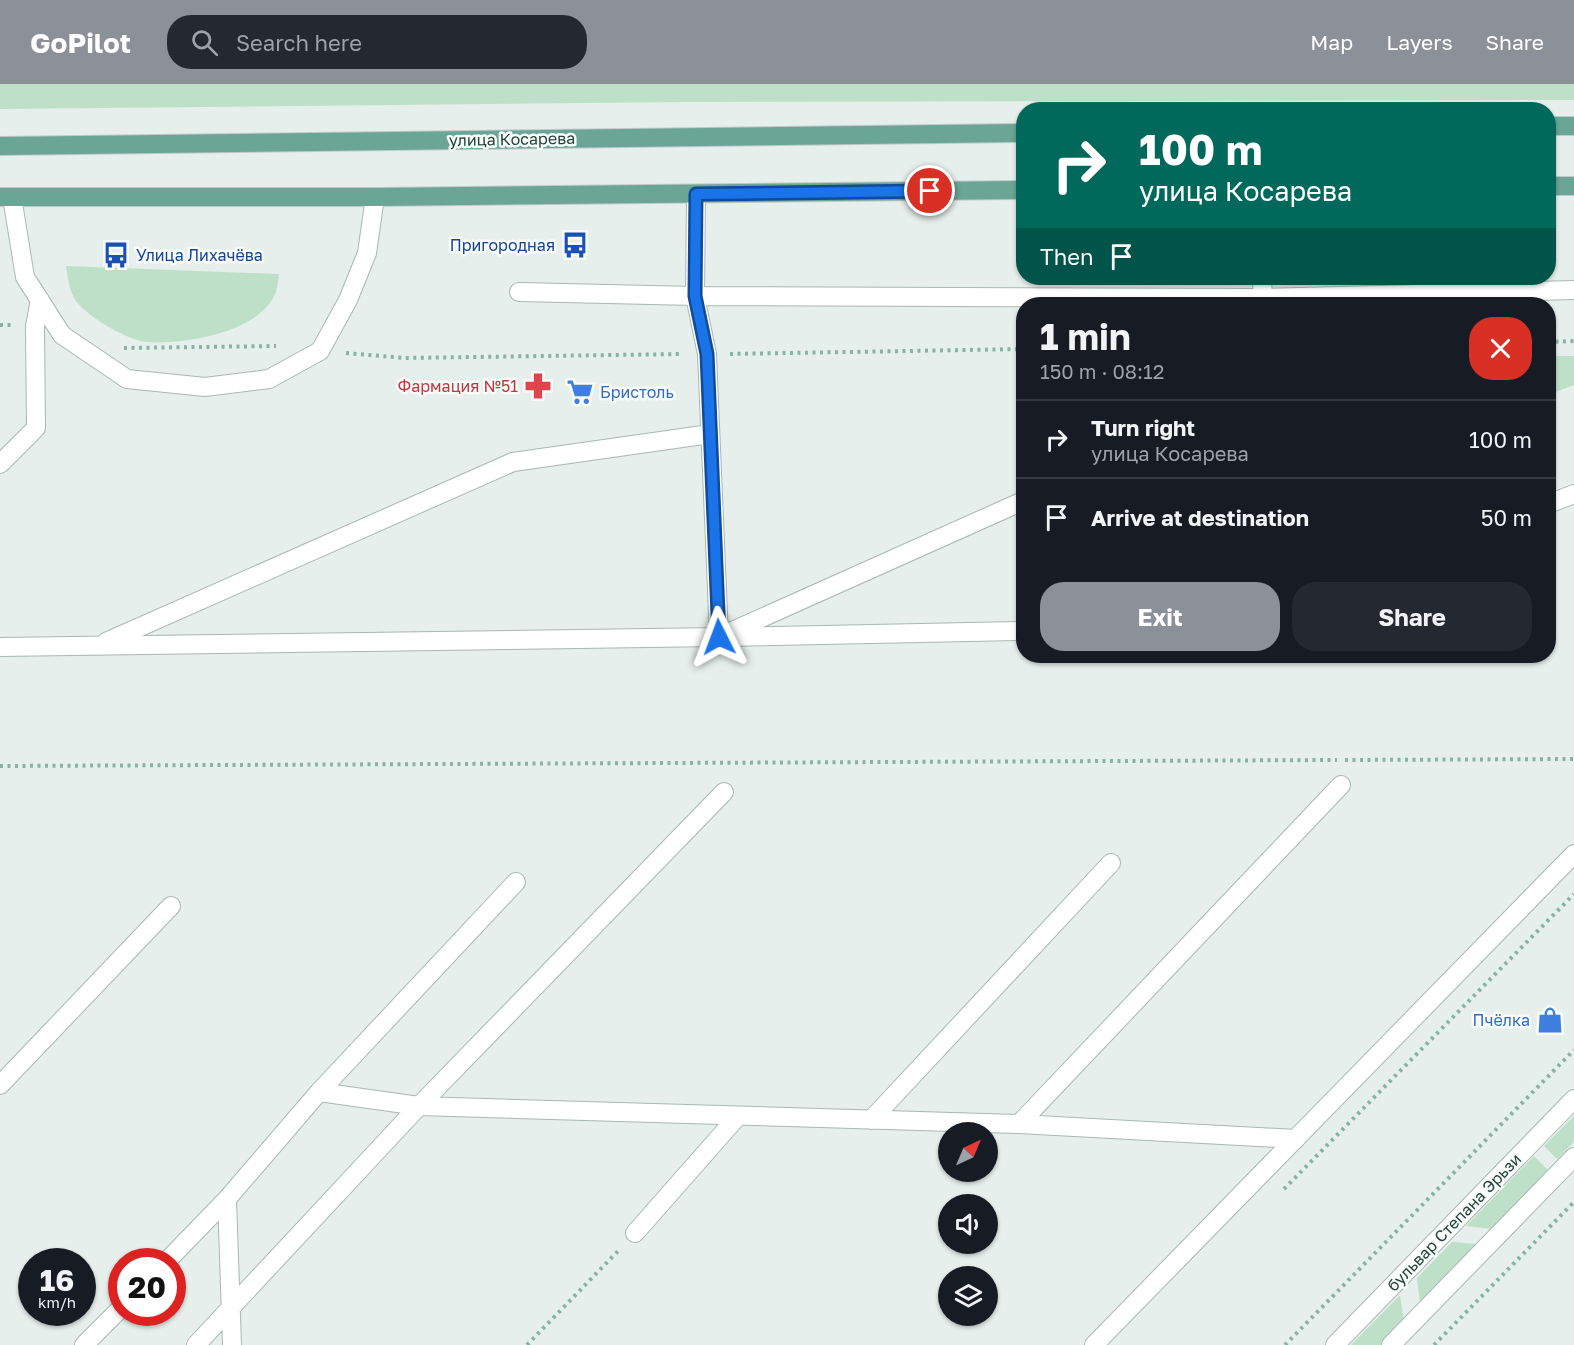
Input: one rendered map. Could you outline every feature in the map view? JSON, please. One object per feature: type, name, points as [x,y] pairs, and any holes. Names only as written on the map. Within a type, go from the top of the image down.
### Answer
[{"type":"main road","points":[[1556,126],[1574,126]]},
{"type":"main road","name":"улица Косарева","points":[[0,146],[1016,133]]},
{"type":"main road","points":[[1556,186],[1574,186]]},
{"type":"main road","points":[[6,197],[375,197],[1016,190]]},
{"type":"street","points":[[696,194],[695,296],[707,354],[719,637]]},
{"type":"street","points":[[6,197],[25,277],[62,335],[127,379],[205,387],[269,380],[320,351],[348,300],[368,253],[375,197]]},
{"type":"street","points":[[1393,297],[1574,290]]},
{"type":"street","points":[[519,292],[1016,299]]},
{"type":"street","points":[[0,464],[36,428],[35,326],[40,300]]},
{"type":"street","points":[[99,645],[513,462],[710,434]]},
{"type":"street","points":[[1556,501],[1574,494]]},
{"type":"street","points":[[719,637],[1016,504]]},
{"type":"street","points":[[0,647],[1016,631]]},
{"type":"street","points":[[1019,1124],[1341,785]]},
{"type":"street","points":[[196,1345],[419,1106],[724,792]]},
{"type":"street","points":[[1094,1345],[1574,854]]},
{"type":"street","points":[[871,1120],[1111,863]]},
{"type":"street","points":[[180,1248],[227,1199],[319,1092],[516,882]]},
{"type":"street","points":[[0,1086],[171,906]]},
{"type":"street","points":[[319,1092],[419,1106],[1019,1124],[1296,1139]]},
{"type":"street","name":"бульвар Степана Эрьзи","points":[[1335,1345],[1574,1100]]},
{"type":"street","points":[[635,1233],[738,1116]]},
{"type":"street","points":[[1391,1345],[1574,1156]]},
{"type":"street","points":[[227,1199],[232,1345]]},
{"type":"street","points":[[84,1345],[108,1321]]},
{"type":"path","points":[[1556,342],[1574,341]]},
{"type":"path","points":[[121,348],[280,346]]},
{"type":"path","points":[[320,351],[404,358]]},
{"type":"path","points":[[0,766],[1574,759]]},
{"type":"path","points":[[1281,1192],[1574,894]]},
{"type":"path","points":[[1285,1345],[1574,1050]]},
{"type":"path","points":[[1434,1345],[1574,1202]]},
{"type":"path","points":[[527,1345],[609,1262]]},
{"type":"green space","points":[[0,84],[1574,84],[1574,100],[691,102],[0,109]]},
{"type":"green space","points":[[66,266],[279,274],[276,292],[267,306],[254,318],[238,327],[200,338],[146,342],[119,332],[98,320],[82,307],[72,293]]},
{"type":"green space","points":[[1556,356],[1574,356],[1574,385],[1556,392]]},
{"type":"green space","points":[[1574,1116],[1574,1142],[1557,1159],[1544,1146]]},
{"type":"green space","points":[[1534,1156],[1548,1170],[1492,1229],[1466,1226]]},
{"type":"green space","points":[[1452,1242],[1478,1244],[1420,1304],[1417,1278]]},
{"type":"green space","points":[[1400,1295],[1404,1323],[1383,1345],[1351,1345]]},
{"type":"place","name":"Пригородная","points":[[575,245]]},
{"type":"place","name":"Улица Лихачёва","points":[[116,255]]},
{"type":"place","name":"Фармация №51","points":[[538,386]]},
{"type":"place","name":"Бристоль","points":[[580,392]]},
{"type":"place","name":"Пчёлка","points":[[1550,1020]]},
{"type":"route","points":[[719,637],[707,354],[695,296],[696,194],[930,191]]}]
